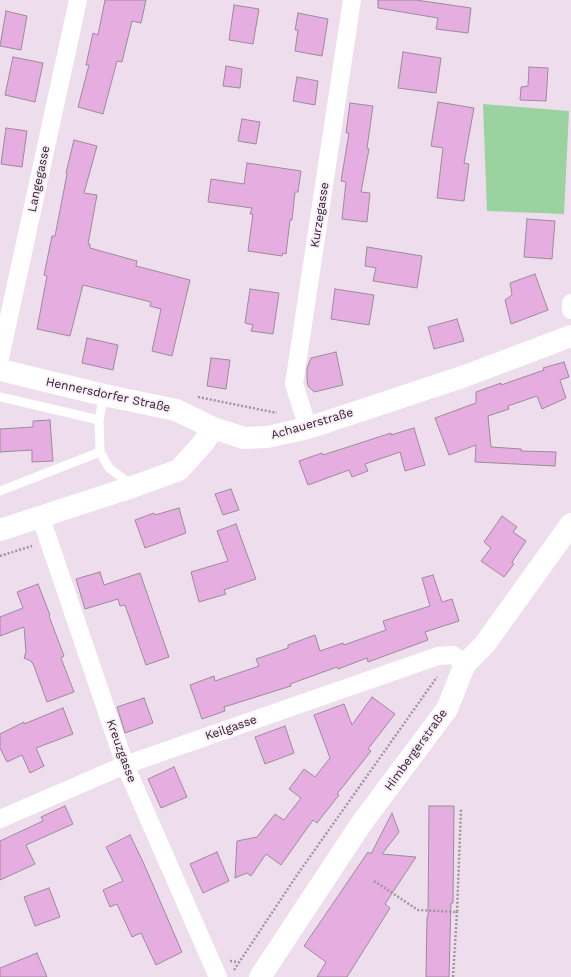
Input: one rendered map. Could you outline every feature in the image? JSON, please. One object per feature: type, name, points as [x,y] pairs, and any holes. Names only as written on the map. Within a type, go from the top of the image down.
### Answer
[{"type":"street","name":"Langegasse","points":[[0,358],[78,0]]},
{"type":"street","name":"Kurzegasse","points":[[308,428],[294,384],[352,0]]},
{"type":"street","points":[[570,310],[571,303]]},
{"type":"street","name":"Achauerstraße","points":[[213,428],[244,438],[266,438],[308,428],[465,376],[571,336]]},
{"type":"street","name":"Hennersdorfer Straße","points":[[0,370],[104,395],[176,410],[213,428]]},
{"type":"street","points":[[0,530],[41,518],[180,470],[204,442],[213,428]]},
{"type":"street","name":"Kreuzgasse","points":[[41,518],[124,765],[225,974]]},
{"type":"street","name":"Himbergerstraße","points":[[260,977],[361,824],[447,709],[459,659],[485,644],[571,524]]},
{"type":"street","name":"Keilgasse","points":[[0,819],[124,765],[438,656],[459,659]]},
{"type":"lane","points":[[104,395],[99,420],[100,452],[109,468],[135,486]]},
{"type":"lane","points":[[0,397],[99,420]]},
{"type":"lane","points":[[0,491],[100,452]]},
{"type":"path","points":[[225,974],[459,659]]},
{"type":"path","points":[[453,977],[461,810]]},
{"type":"path","points":[[374,881],[418,910],[457,912]]},
{"type":"green space","points":[[483,104],[569,111],[564,214],[487,211]]},
{"type":"building","points":[[105,0],[146,0],[141,23],[132,21],[122,62],[117,61],[103,114],[78,107],[89,65],[86,65],[93,33],[98,35]]},
{"type":"building","points":[[378,0],[416,0],[471,8],[468,33],[436,29],[438,18],[378,8]]},
{"type":"building","points":[[234,5],[259,9],[253,44],[229,40]]},
{"type":"building","points":[[6,11],[27,16],[21,50],[0,46]]},
{"type":"building","points":[[298,13],[328,19],[322,56],[295,51],[298,30],[295,30]]},
{"type":"building","points":[[403,52],[441,58],[436,93],[398,88]]},
{"type":"building","points":[[13,57],[43,63],[35,102],[5,95]]},
{"type":"building","points":[[226,66],[242,69],[240,88],[223,86]]},
{"type":"building","points":[[529,67],[548,68],[546,101],[520,100],[521,87],[528,86]]},
{"type":"building","points":[[297,77],[318,81],[315,105],[293,101]]},
{"type":"building","points":[[438,102],[474,108],[464,163],[469,164],[464,201],[437,198],[443,148],[431,146]]},
{"type":"building","points":[[350,103],[373,106],[367,148],[369,149],[361,192],[370,193],[367,222],[342,219],[346,182],[341,181],[349,133],[346,133]]},
{"type":"building","points":[[242,119],[260,122],[256,144],[238,141]]},
{"type":"building","points":[[6,128],[27,131],[22,167],[1,164]]},
{"type":"building","points":[[74,140],[97,146],[84,193],[97,195],[88,244],[90,244],[90,248],[137,261],[136,266],[190,280],[172,356],[152,351],[161,309],[150,306],[151,302],[83,285],[70,336],[37,329],[47,276],[44,275],[52,236],[55,236],[66,173]]},
{"type":"building","points":[[247,163],[301,171],[298,192],[295,192],[286,254],[283,253],[282,256],[248,251],[253,214],[250,214],[252,208],[208,202],[211,179],[244,184]]},
{"type":"building","points":[[527,219],[555,221],[552,259],[524,257]]},
{"type":"building","points":[[367,247],[422,256],[417,288],[373,281],[376,268],[365,266]]},
{"type":"building","points":[[535,274],[548,310],[511,324],[505,300],[512,295],[510,283]]},
{"type":"building","points":[[250,289],[279,293],[273,334],[251,331],[253,325],[245,323]]},
{"type":"building","points":[[335,289],[374,295],[369,325],[331,319]]},
{"type":"building","points":[[457,319],[464,341],[434,349],[428,327]]},
{"type":"building","points":[[87,338],[118,345],[113,370],[82,363]]},
{"type":"building","points":[[336,352],[343,385],[314,392],[308,386],[307,379],[307,368],[311,358]]},
{"type":"building","points":[[211,358],[230,360],[226,389],[207,386]]},
{"type":"building","points":[[564,362],[569,377],[560,380],[566,398],[542,409],[537,396],[508,406],[509,409],[488,416],[491,447],[521,449],[521,451],[556,452],[555,466],[475,462],[476,445],[449,455],[435,418],[476,403],[476,392],[501,383],[501,385],[544,370],[543,368]]},
{"type":"building","points":[[50,420],[53,461],[32,462],[32,450],[0,452],[0,429],[33,427],[33,421]]},
{"type":"building","points":[[414,428],[425,465],[405,471],[400,452],[365,464],[368,471],[352,477],[349,470],[308,485],[299,461],[322,453],[323,455],[391,433],[391,435]]},
{"type":"building","points":[[231,489],[239,510],[223,515],[215,494]]},
{"type":"building","points":[[179,508],[186,533],[145,548],[135,520],[154,513],[155,515]]},
{"type":"building","points":[[502,516],[517,527],[513,532],[526,541],[512,562],[514,564],[504,577],[481,561],[491,548],[484,542]]},
{"type":"building","points":[[236,524],[256,579],[224,590],[226,594],[199,602],[191,572],[228,561],[217,531]]},
{"type":"building","points":[[100,572],[104,585],[140,573],[169,657],[146,665],[125,605],[120,606],[118,599],[85,609],[76,579]]},
{"type":"building","points":[[433,575],[442,602],[452,599],[459,621],[425,632],[428,640],[368,662],[367,658],[338,669],[337,667],[290,684],[291,686],[224,707],[225,711],[202,719],[190,685],[214,676],[215,681],[259,666],[256,659],[288,648],[288,645],[315,635],[320,651],[343,643],[344,645],[386,630],[383,621],[430,606],[422,578]]},
{"type":"building","points":[[38,584],[64,656],[61,658],[74,692],[47,702],[34,666],[31,661],[24,658],[26,652],[24,627],[0,636],[0,617],[23,608],[17,592]]},
{"type":"building","points":[[372,697],[395,714],[368,749],[371,751],[337,794],[339,795],[317,823],[313,820],[281,865],[266,854],[251,876],[247,873],[235,878],[237,841],[257,837],[275,814],[284,820],[301,798],[289,789],[304,769],[315,777],[330,758],[314,715],[344,704],[352,725]]},
{"type":"building","points":[[144,698],[153,723],[125,733],[117,707]]},
{"type":"building","points":[[63,708],[73,734],[36,748],[44,766],[30,773],[22,755],[7,762],[0,748],[0,734],[24,722],[24,724]]},
{"type":"building","points":[[285,726],[294,753],[265,764],[255,737]]},
{"type":"building","points":[[174,767],[187,797],[161,808],[148,779]]},
{"type":"building","points":[[65,806],[73,824],[26,845],[35,864],[0,880],[0,841],[43,821],[41,817]]},
{"type":"building","points":[[429,806],[454,806],[453,903],[451,903],[449,977],[426,977]]},
{"type":"building","points":[[392,813],[399,832],[382,854],[416,857],[385,904],[390,908],[347,977],[317,977],[326,962],[304,946],[368,852],[371,854]]},
{"type":"building","points":[[130,835],[182,952],[156,965],[141,933],[132,937],[117,904],[110,907],[103,890],[123,881],[106,847]]},
{"type":"building","points":[[217,852],[229,881],[203,893],[190,864]]},
{"type":"building","points":[[49,888],[60,917],[35,926],[24,897]]},
{"type":"building","points":[[37,953],[47,977],[0,977],[0,968]]}]
